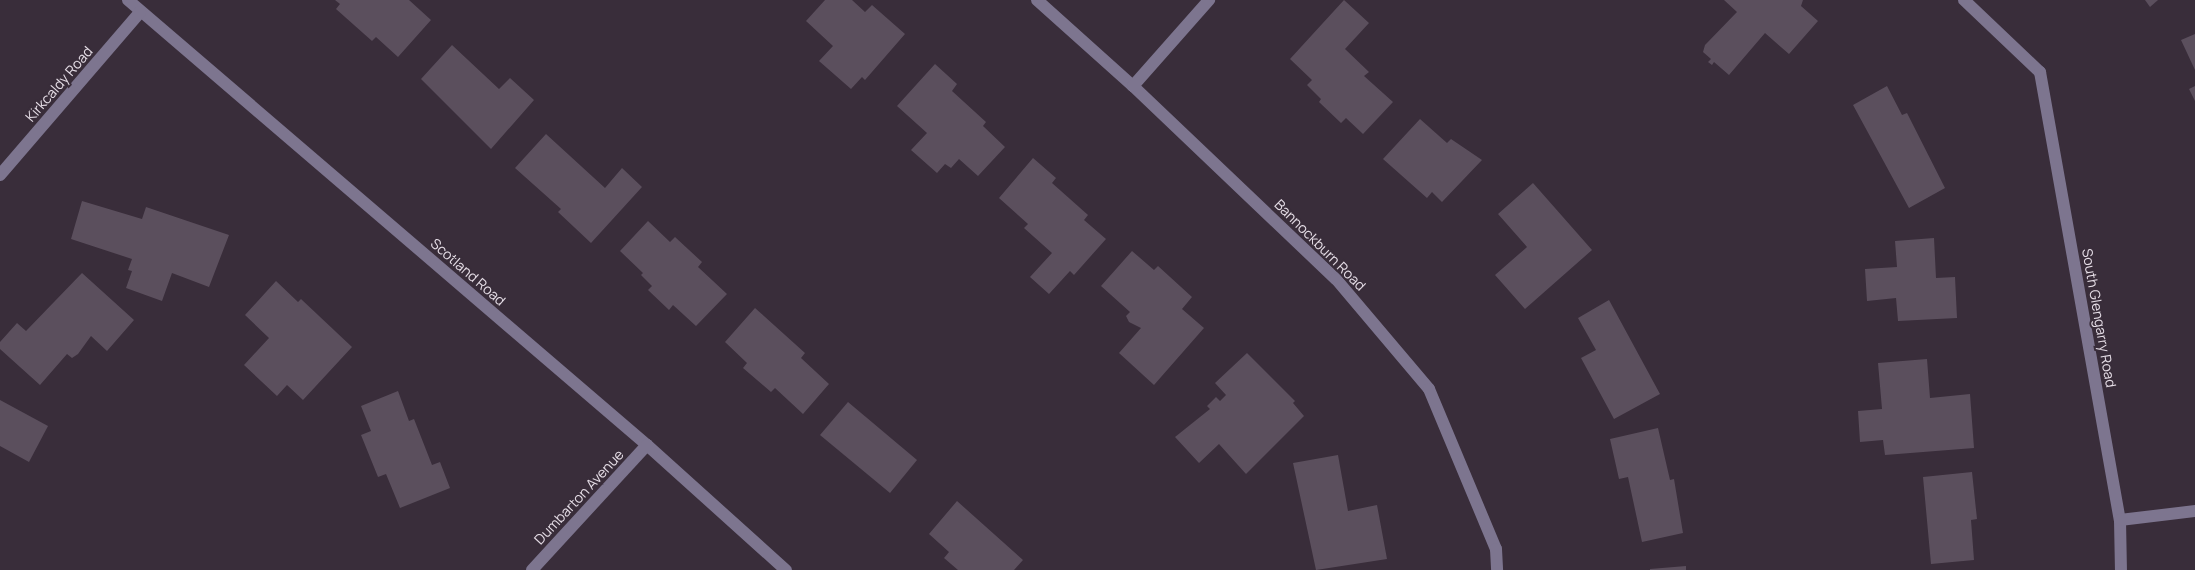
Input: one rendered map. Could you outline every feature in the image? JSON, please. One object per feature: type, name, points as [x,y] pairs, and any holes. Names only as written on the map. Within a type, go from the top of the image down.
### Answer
[{"type":"street","name":"Scotland Road","points":[[128,0],[648,445],[786,570]]},
{"type":"street","name":"Bannockburn Road","points":[[1037,0],[1133,86],[1336,279],[1429,389],[1496,549],[1497,570]]},
{"type":"street","points":[[1133,86],[1209,0]]},
{"type":"street","name":"South Glengarry Road","points":[[1964,0],[2040,72],[2120,520],[2122,570]]},
{"type":"street","name":"Kirkcaldy Road","points":[[0,175],[140,12]]},
{"type":"street","name":"Dumbarton Avenue","points":[[532,570],[648,445]]},
{"type":"street","points":[[2120,520],[2195,511]]},
{"type":"building","points":[[335,0],[409,0],[431,20],[398,57],[376,37],[372,41],[336,9],[340,4]]},
{"type":"building","points":[[825,0],[852,0],[865,12],[872,5],[905,34],[865,80],[862,77],[851,89],[819,61],[833,46],[806,21]]},
{"type":"building","points":[[1344,0],[1369,23],[1345,49],[1369,72],[1364,76],[1393,102],[1363,134],[1346,118],[1341,123],[1319,102],[1321,99],[1307,85],[1312,80],[1290,59]]},
{"type":"building","points":[[1724,0],[1803,0],[1801,6],[1818,21],[1789,54],[1765,33],[1729,75],[1714,62],[1712,65],[1708,62],[1711,59],[1703,52],[1705,45],[1737,12]]},
{"type":"building","points":[[2145,0],[2158,0],[2150,7]]},
{"type":"building","points":[[2195,34],[2195,70],[2181,40]]},
{"type":"building","points":[[452,45],[499,89],[510,78],[534,100],[491,149],[421,79]]},
{"type":"building","points":[[935,64],[957,84],[952,91],[986,122],[983,126],[1005,147],[978,176],[959,159],[951,168],[945,164],[937,173],[911,150],[927,133],[897,106]]},
{"type":"building","points":[[1887,86],[1902,115],[1907,113],[1945,188],[1909,208],[1853,105]]},
{"type":"building","points":[[2195,86],[2195,101],[2189,89]]},
{"type":"building","points":[[1420,119],[1447,143],[1451,139],[1482,160],[1442,202],[1432,192],[1427,198],[1383,159]]},
{"type":"building","points":[[546,134],[605,188],[622,168],[642,187],[591,243],[558,212],[561,209],[515,168]]},
{"type":"building","points":[[1033,158],[1056,178],[1052,183],[1088,215],[1084,220],[1106,239],[1074,275],[1070,271],[1049,294],[1030,277],[1052,253],[1024,228],[1028,224],[999,198]]},
{"type":"building","points":[[1533,183],[1592,250],[1525,309],[1495,275],[1527,247],[1498,214]]},
{"type":"building","points":[[82,201],[142,219],[146,207],[229,235],[209,287],[172,273],[162,301],[126,288],[132,271],[128,270],[132,259],[71,239]]},
{"type":"building","points":[[648,221],[670,242],[675,237],[702,262],[698,267],[727,294],[696,326],[673,305],[669,310],[648,290],[652,286],[641,275],[643,273],[620,251]]},
{"type":"building","points":[[1934,238],[1936,278],[1955,277],[1957,318],[1898,321],[1896,298],[1867,301],[1865,269],[1897,267],[1895,241]]},
{"type":"building","points":[[1132,251],[1154,270],[1158,266],[1192,297],[1182,309],[1204,328],[1154,385],[1119,353],[1141,328],[1129,322],[1126,316],[1130,312],[1101,286]]},
{"type":"building","points":[[82,273],[134,320],[107,351],[91,336],[78,354],[72,358],[67,354],[40,385],[0,349],[0,342],[17,323],[26,331]]},
{"type":"building","points":[[276,281],[298,302],[301,299],[352,347],[303,400],[287,385],[277,396],[244,365],[269,338],[245,315]]},
{"type":"building","points":[[1609,300],[1660,394],[1614,419],[1581,358],[1596,350],[1578,318]]},
{"type":"building","points":[[755,308],[805,353],[801,358],[829,384],[803,414],[775,388],[771,392],[743,368],[747,363],[725,342]]},
{"type":"building","points":[[1247,353],[1295,401],[1293,403],[1304,416],[1246,474],[1219,444],[1199,463],[1175,437],[1210,409],[1207,406],[1216,397],[1220,401],[1226,395],[1215,383]]},
{"type":"building","points":[[1927,359],[1930,398],[1970,394],[1974,448],[1885,455],[1883,440],[1860,442],[1858,411],[1882,409],[1878,363]]},
{"type":"building","points":[[398,391],[409,421],[414,419],[432,465],[440,462],[450,488],[400,508],[386,474],[378,477],[361,435],[371,431],[361,406]]},
{"type":"building","points":[[0,400],[48,426],[29,462],[0,446]]},
{"type":"building","points":[[848,402],[917,460],[890,493],[820,435]]},
{"type":"building","points":[[1658,428],[1670,480],[1674,479],[1683,533],[1642,542],[1628,477],[1619,479],[1610,439]]},
{"type":"building","points":[[1338,455],[1348,511],[1377,505],[1387,559],[1316,570],[1293,463]]},
{"type":"building","points":[[1972,472],[1977,519],[1971,520],[1974,560],[1931,564],[1923,477]]},
{"type":"building","points":[[957,501],[1023,560],[1014,570],[958,570],[944,558],[949,552],[929,534]]},
{"type":"building","points":[[1686,566],[1686,570],[1650,570],[1650,569]]}]
